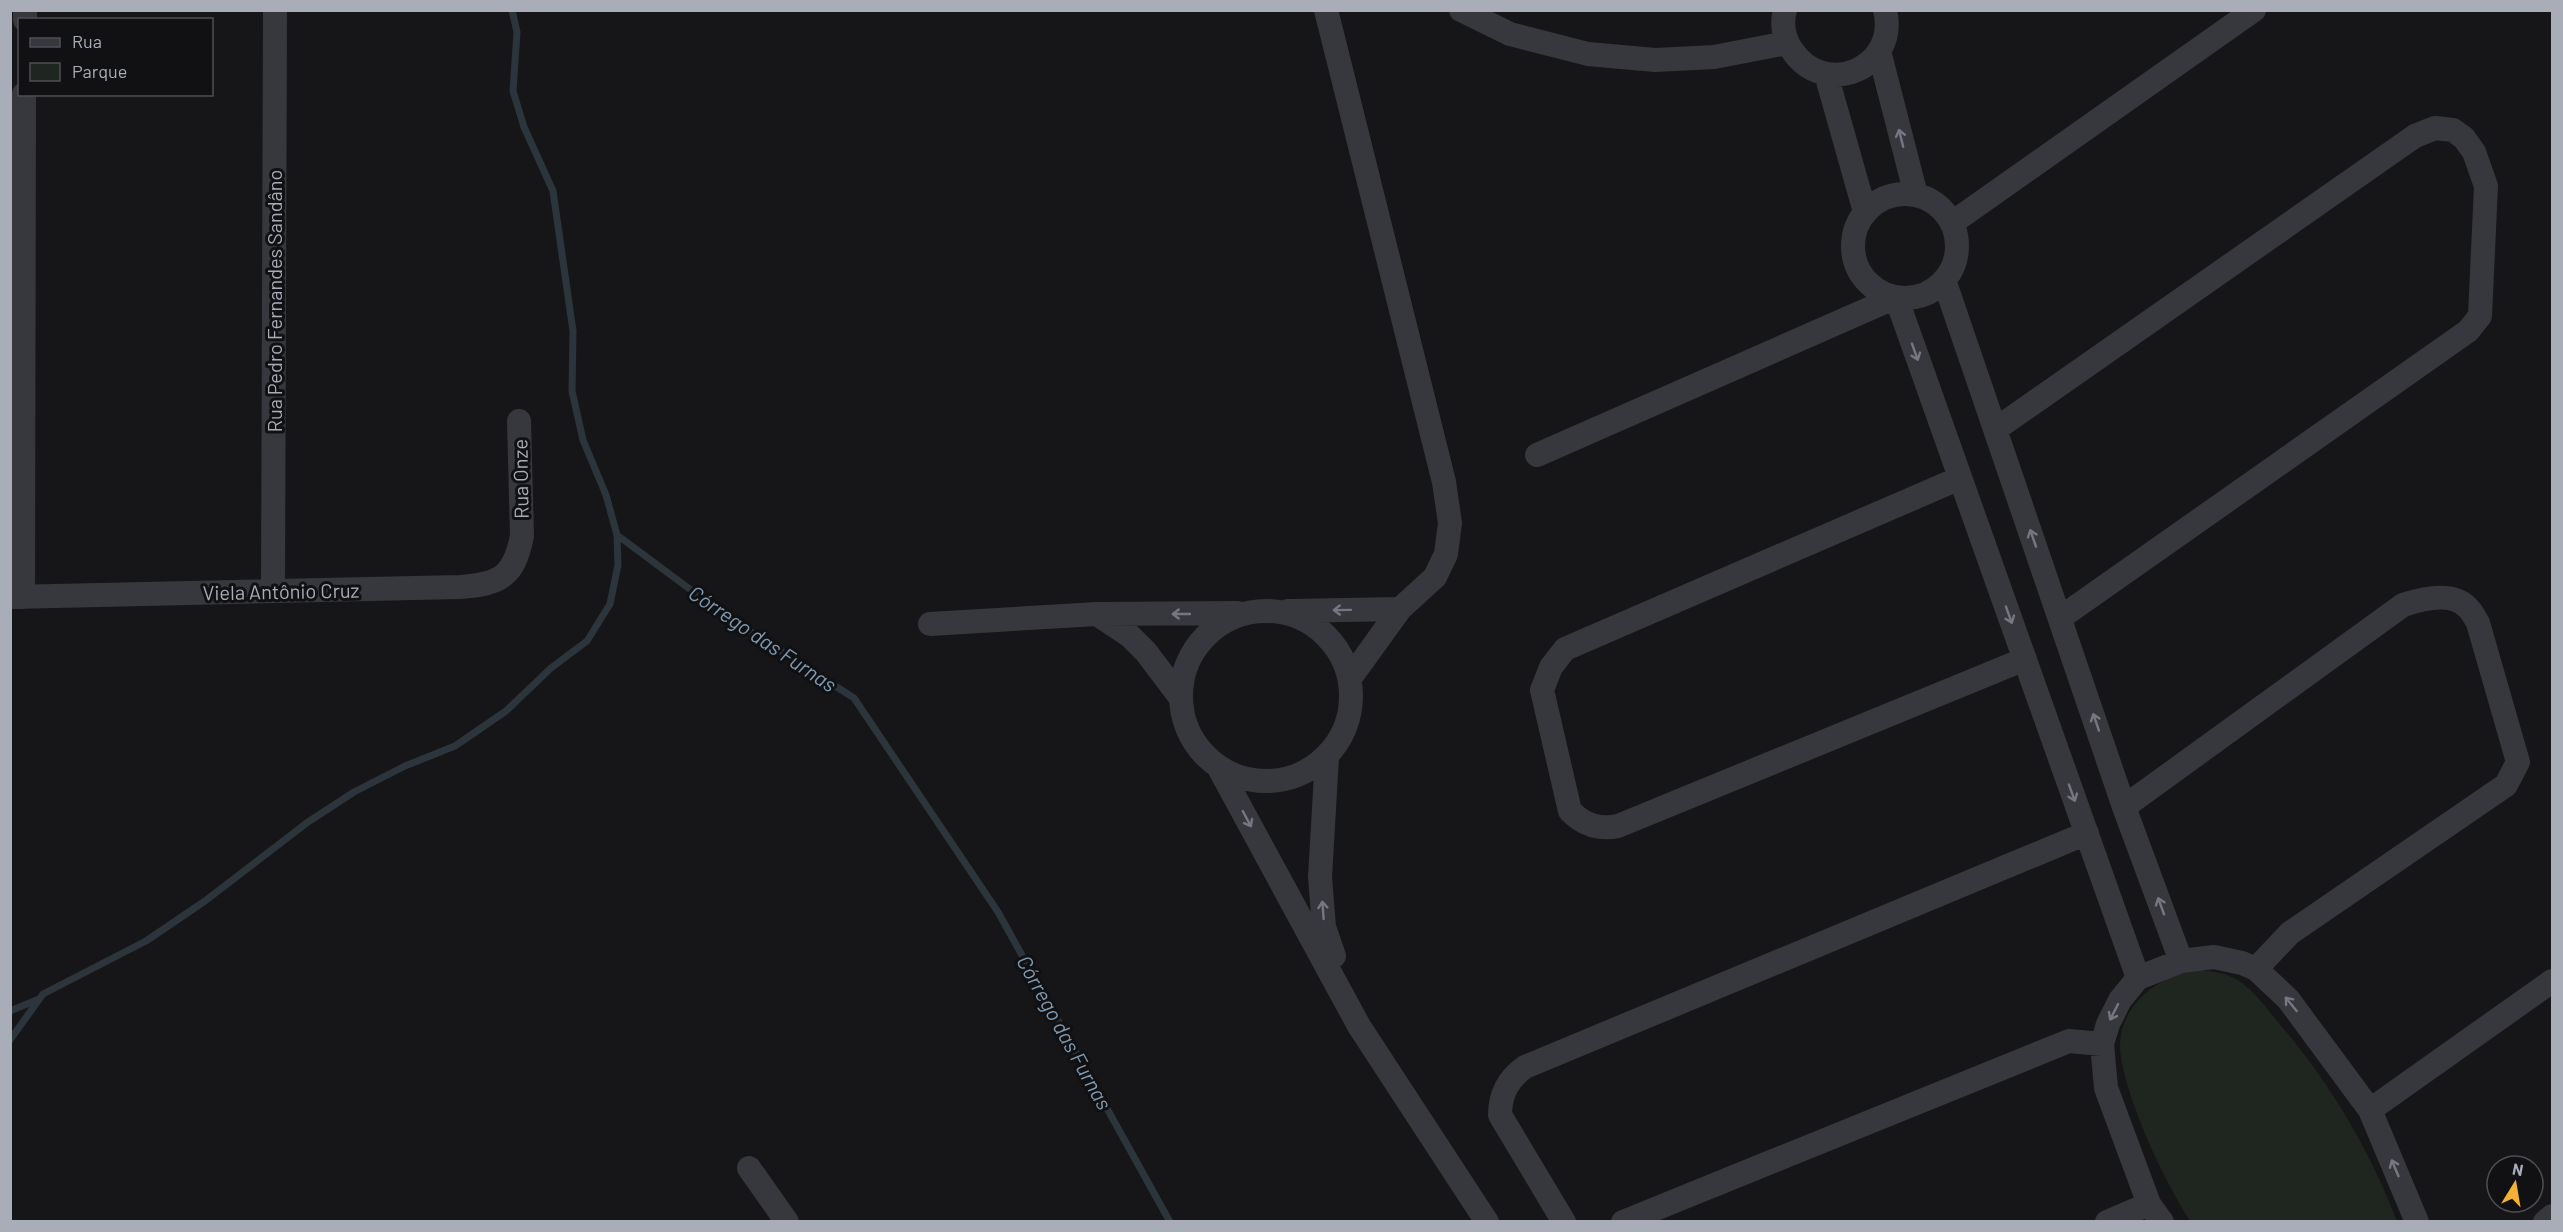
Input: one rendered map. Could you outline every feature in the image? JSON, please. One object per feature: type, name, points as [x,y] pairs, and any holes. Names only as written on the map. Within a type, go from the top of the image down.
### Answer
[{"type":"street","name":"Rua Pedro Fernandes Sandâno","points":[[273,591],[275,10]]},
{"type":"street","points":[[1461,10],[1510,34],[1588,54],[1655,60],[1714,57],[1787,43]]},
{"type":"street","points":[[1785,10],[1784,31],[1787,43],[1798,60],[1811,69],[1826,74],[1842,75],[1856,71],[1869,63],[1879,51],[1886,36],[1885,10]]},
{"type":"street","points":[[1952,223],[2254,10]]},
{"type":"street","points":[[1329,13],[1441,471],[1450,523],[1446,554],[1435,577],[1400,609],[1351,677]]},
{"type":"street","points":[[1879,51],[1916,195]]},
{"type":"street","points":[[1826,74],[1865,212]]},
{"type":"street","points":[[17,597],[24,96]]},
{"type":"street","points":[[1996,429],[2415,136],[2435,128],[2453,130],[2464,138],[2474,152],[2486,186],[2480,316],[2468,331],[2060,618]]},
{"type":"street","points":[[1537,455],[1896,297],[1922,295],[1934,289],[1944,280],[1952,267],[1956,253],[1956,237],[1952,223],[1943,210],[1930,200],[1916,195],[1888,196],[1875,202],[1857,225],[1853,240],[1854,256],[1859,270],[1868,283],[1881,292],[1896,297]]},
{"type":"street","points":[[1944,280],[2124,807],[2181,961]]},
{"type":"street","points":[[1896,297],[2138,978]]},
{"type":"street","name":"Rua Onze","points":[[519,421],[522,536]]},
{"type":"street","points":[[1960,478],[1565,649],[1551,667],[1542,690],[1570,811],[1577,818],[1595,827],[1618,826],[2025,659]]},
{"type":"street","name":"Viela Antônio Cruz","points":[[17,597],[481,585],[495,582],[510,571],[518,554],[522,536]]},
{"type":"street","points":[[2124,807],[2403,605],[2424,598],[2446,598],[2466,605],[2478,623],[2518,762],[2506,785],[2290,933],[2256,969]]},
{"type":"street","points":[[930,624],[1097,614],[1400,609]]},
{"type":"street","points":[[1219,768],[1246,779],[1275,781],[1303,774],[1327,757],[1344,734],[1353,706],[1351,677],[1341,651],[1321,629],[1284,611]]},
{"type":"street","points":[[1240,613],[1215,626],[1196,645],[1184,670],[1180,697],[1185,725],[1199,749],[1219,768],[1359,1026],[1487,1221]]},
{"type":"street","points":[[1097,614],[1130,636],[1146,652],[1180,697]]},
{"type":"street","points":[[1327,757],[1320,877],[1324,927],[1359,1026]]},
{"type":"street","points":[[1564,1221],[1500,1115],[1502,1096],[1517,1072],[2086,833]]},
{"type":"street","points":[[2107,1221],[2156,1212],[2106,1088],[2102,1044],[2108,1024],[2120,1000],[2138,978],[2181,961],[2214,957],[2242,963],[2256,969],[2288,999],[2370,1110],[2417,1221]]},
{"type":"street","points":[[2370,1110],[2553,981]]},
{"type":"street","points":[[1623,1221],[2069,1041],[2102,1044]]},
{"type":"street","points":[[749,1168],[787,1221]]},
{"type":"street","points":[[2545,1221],[2553,1216]]},
{"type":"green space","points":[[2195,970],[2223,974],[2244,985],[2260,1000],[2296,1044],[2346,1116],[2373,1167],[2397,1221],[2190,1221],[2169,1185],[2139,1120],[2125,1077],[2120,1041],[2123,1025],[2130,1011],[2140,999],[2165,980]]},
{"type":"waterway","points":[[10,1040],[43,994],[146,941],[205,901],[308,822],[354,792],[405,766],[455,746],[506,711],[551,668],[587,641],[610,604],[618,565],[617,535],[606,495],[583,440],[572,391],[573,331],[553,191],[524,127],[513,91],[517,32],[512,10]]},
{"type":"waterway","name":"Córrego das Furnas","points":[[617,535],[726,616],[854,698],[998,912],[1170,1222]]},
{"type":"waterway","points":[[10,1011],[39,999]]}]
